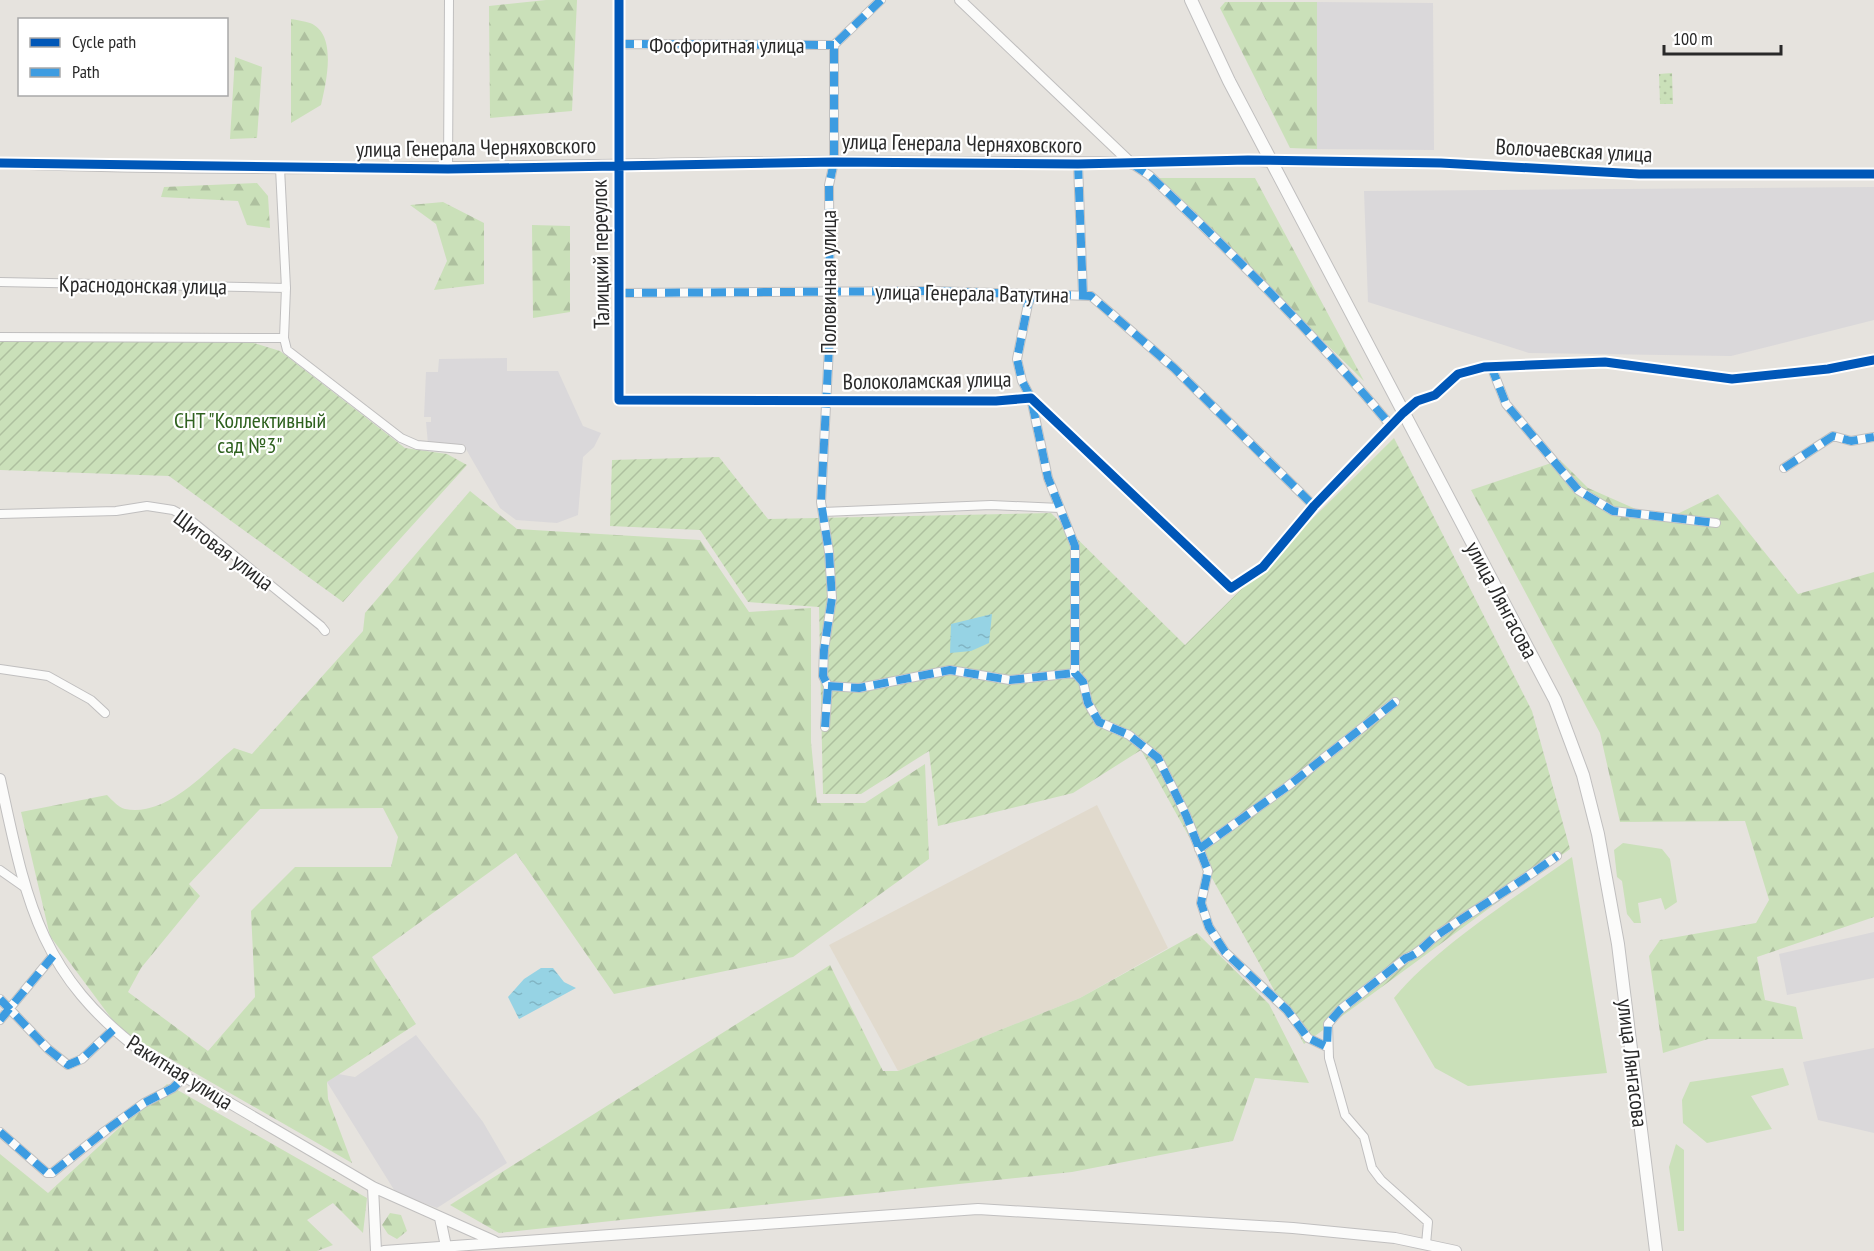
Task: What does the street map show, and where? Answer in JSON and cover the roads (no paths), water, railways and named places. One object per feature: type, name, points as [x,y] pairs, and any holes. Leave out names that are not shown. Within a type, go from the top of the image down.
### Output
[{"type":"main road","name":"улица Лянгасова","points":[[1191,0],[1229,81],[1555,700],[1583,775],[1598,834],[1617,944],[1656,1251]]},
{"type":"street","points":[[448,168],[449,0]]},
{"type":"street","name":"Талицкий переулок","points":[[619,0],[619,400]]},
{"type":"street","points":[[834,45],[881,0]]},
{"type":"street","points":[[960,0],[1132,164],[1149,175],[1241,262],[1341,364],[1391,426]]},
{"type":"street","name":"Фосфоритная улица","points":[[619,44],[834,45]]},
{"type":"street","name":"Половинная улица","points":[[825,727],[828,686],[823,676],[824,650],[832,598],[823,512],[830,328],[829,185],[834,162],[834,45]]},
{"type":"street","name":"улица Генерала Черняховского","points":[[0,163],[280,168],[448,168],[834,162],[1132,164],[1248,160],[1273,162]]},
{"type":"street","name":"Волочаевская улица","points":[[1273,162],[1441,163],[1638,174],[1874,174]]},
{"type":"street","points":[[1078,164],[1083,295]]},
{"type":"street","points":[[280,168],[286,288],[285,345],[291,354],[401,438],[417,445],[460,449]]},
{"type":"street","name":"Краснодонская улица","points":[[0,282],[286,288]]},
{"type":"street","name":"улица Генерала Ватутина","points":[[619,293],[828,291],[1091,296],[1174,368],[1314,506]]},
{"type":"street","points":[[1033,294],[1028,303],[1017,359],[1022,381],[1031,398],[1048,478],[1076,546],[1075,673],[1083,682],[1088,703],[1099,722],[1129,735],[1158,758],[1208,871],[1201,903],[1209,927],[1225,952],[1287,1010],[1308,1038],[1327,1047]]},
{"type":"street","points":[[0,337],[284,338]]},
{"type":"street","points":[[1314,506],[1403,413],[1417,401],[1435,395],[1458,374],[1491,366],[1605,362],[1732,379],[1828,369],[1874,360]]},
{"type":"street","points":[[1491,366],[1506,404],[1578,489],[1613,511],[1716,523]]},
{"type":"street","name":"Волоколамская улица","points":[[619,400],[996,401],[1031,398],[1231,588],[1263,567],[1314,506]]},
{"type":"street","points":[[1784,468],[1833,436],[1851,441],[1874,437]]},
{"type":"street","points":[[823,512],[991,505],[1060,508]]},
{"type":"street","name":"Щитовая улица","points":[[0,514],[116,511],[147,506],[173,510],[205,532],[321,626],[324,631]]},
{"type":"street","points":[[0,669],[48,676],[91,700],[105,713]]},
{"type":"street","points":[[828,686],[859,688],[950,670],[1011,680],[1075,673]]},
{"type":"street","points":[[1199,849],[1288,786],[1395,702]]},
{"type":"street","name":"Ракитная улица","points":[[0,779],[30,907],[53,956],[79,994],[113,1030],[141,1051],[184,1077],[373,1187],[497,1242]]},
{"type":"street","points":[[1426,1244],[1428,1222],[1381,1180],[1372,1168],[1364,1137],[1345,1115],[1327,1047],[1328,1024],[1340,1010],[1406,958],[1415,955],[1436,936],[1502,896],[1557,856]]},
{"type":"street","points":[[0,870],[24,887]]},
{"type":"street","points":[[0,1020],[53,956]]},
{"type":"street","points":[[0,999],[48,1049],[68,1065],[82,1059],[113,1030]]},
{"type":"street","points":[[0,1132],[47,1173],[60,1168],[105,1131],[144,1103],[173,1088],[184,1077]]},
{"type":"street","points":[[373,1187],[376,1251]]},
{"type":"street","points":[[384,1251],[446,1250],[497,1242],[978,1209],[1194,1220],[1395,1238],[1456,1251]]},
{"type":"street","points":[[440,1218],[446,1250]]},
{"type":"water","points":[[992,614],[989,643],[971,651],[950,653],[951,624]]},
{"type":"water","points":[[541,968],[553,968],[564,982],[576,988],[519,1019],[508,997],[524,979]]},
{"type":"park label","name":"СНТ \"Коллективный сад №3\"","points":[[250,432]]}]
